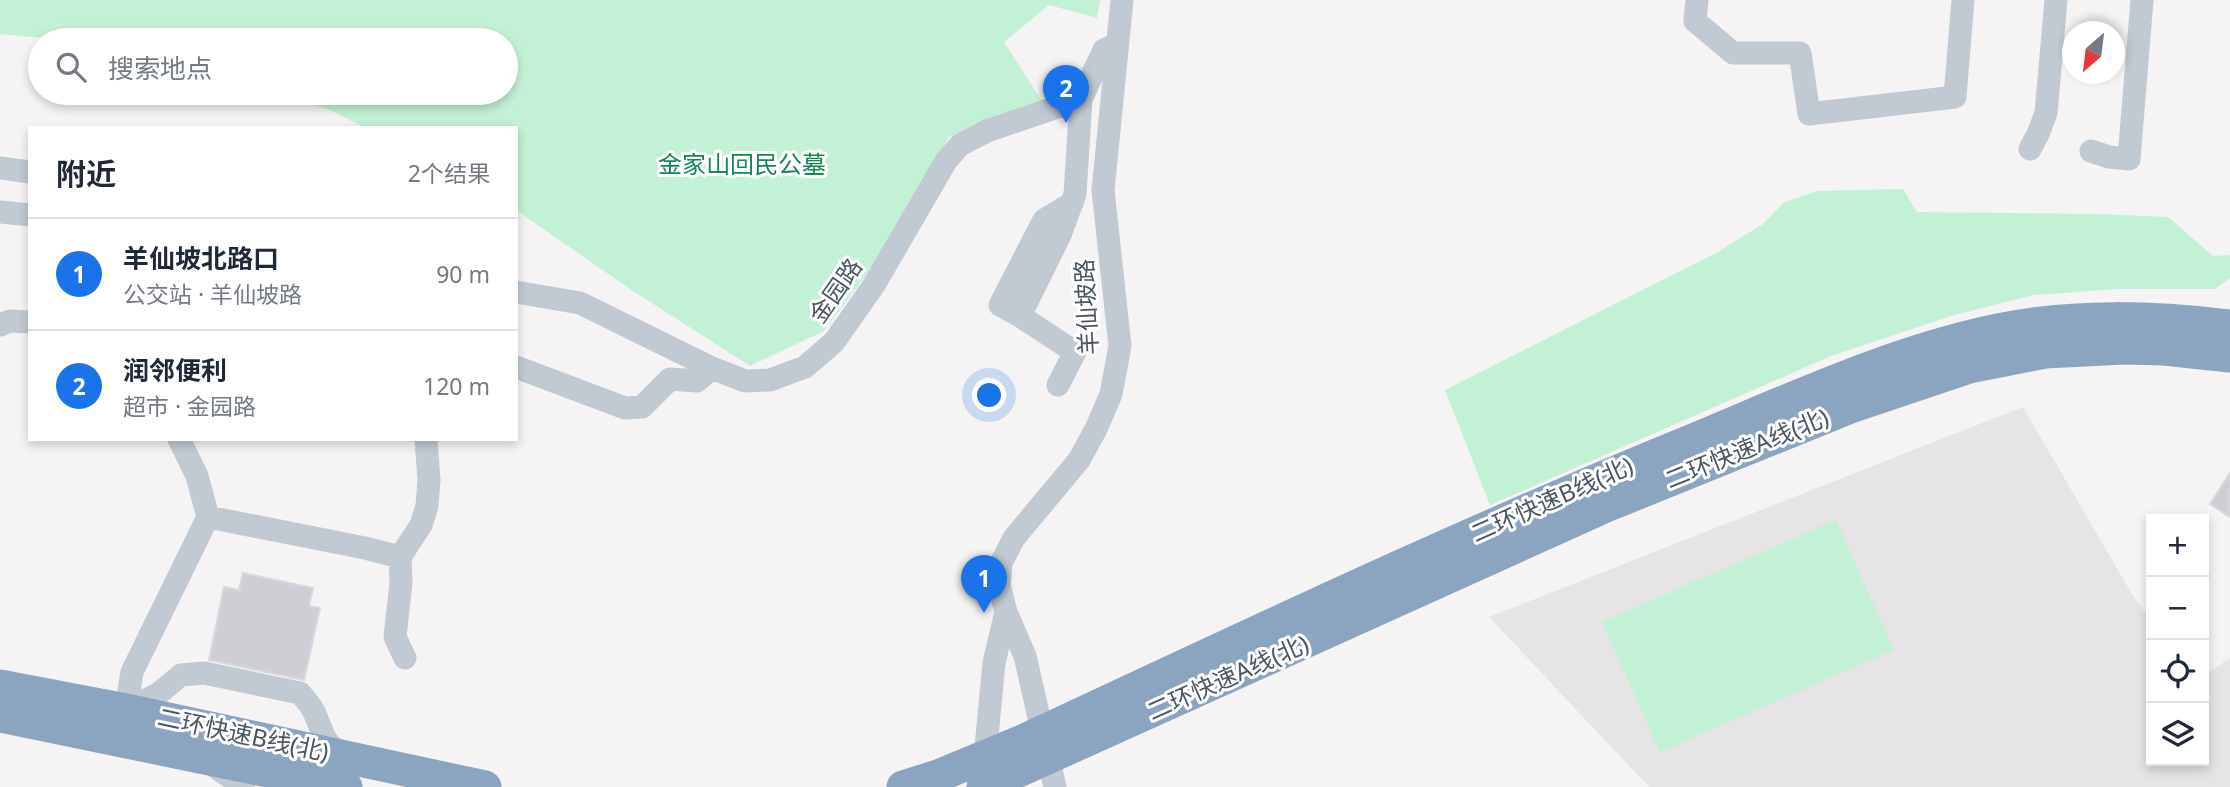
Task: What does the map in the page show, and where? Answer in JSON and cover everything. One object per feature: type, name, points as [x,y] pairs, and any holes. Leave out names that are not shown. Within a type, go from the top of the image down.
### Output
[{"type":"highway","name":"二环快速B线(北)","points":[[903,787],[938,776],[1024,740],[1594,480],[1842,379],[1961,339],[2041,323],[2124,319],[2217,339]]},
{"type":"highway","name":"二环快速A线(北)","points":[[983,787],[1606,506],[1853,406],[1969,367],[2006,358],[2217,339]]},
{"type":"highway","name":"二环快速B线(北)","points":[[0,686],[126,710],[349,773],[485,787]]},
{"type":"highway","points":[[0,716],[196,755],[349,773]]},
{"type":"street","name":"羊仙坡路","points":[[1055,787],[1025,656],[1006,612],[999,585],[1001,563],[1014,538],[1079,460],[1111,394],[1120,346],[1103,190],[1122,0]]},
{"type":"street","points":[[1697,0],[1695,21],[1733,53],[1800,53],[1809,114],[1955,97],[1963,0]]},
{"type":"street","points":[[2030,149],[2046,113],[2056,0]]},
{"type":"street","points":[[2091,151],[2109,157],[2129,159],[2142,0]]},
{"type":"street","points":[[1058,385],[1075,352],[1000,305],[1044,220],[1072,203],[1075,194],[1081,99],[1104,50],[1117,44]]},
{"type":"street","name":"金园路","points":[[518,292],[580,303],[712,368],[745,381],[770,380],[805,367],[834,342],[874,285],[946,161],[960,145],[987,131],[1081,99]]},
{"type":"street","points":[[0,168],[28,172]]},
{"type":"street","points":[[0,212],[28,215]]},
{"type":"street","points":[[0,325],[10,321],[28,322]]},
{"type":"street","points":[[518,368],[625,408],[642,407],[670,379],[697,381],[712,368]]},
{"type":"street","points":[[126,710],[132,672],[208,517],[197,476],[180,441]]},
{"type":"street","points":[[405,658],[395,637],[401,583],[400,557],[421,525],[426,506],[429,480],[426,441]]},
{"type":"street","points":[[208,517],[400,557]]},
{"type":"street","points":[[983,787],[994,663],[1006,612]]},
{"type":"street","points":[[126,710],[158,695],[181,675],[204,673],[300,693],[314,711],[320,733],[349,773]]},
{"type":"street","points":[[196,755],[244,787]]},
{"type":"shaded area","points":[[2023,407],[2146,614],[2146,766],[2209,766],[2209,673],[2230,658],[2230,787],[1649,787],[1489,617]]},
{"type":"green space","name":"金家山回民公墓","points":[[0,0],[1100,0],[1097,18],[1049,5],[1004,42],[1043,103],[949,137],[888,246],[824,331],[750,366],[633,291],[518,211],[518,126],[361,126],[315,105],[518,105],[518,28],[28,28],[28,37],[0,34]]},
{"type":"green space","points":[[1903,189],[1917,212],[2168,217],[2213,256],[2230,255],[2230,278],[2215,289],[2119,289],[2034,295],[1951,316],[1831,356],[1490,505],[1445,390],[1718,252],[1763,224],[1783,203],[1817,191]]},
{"type":"green space","points":[[1836,520],[1894,650],[1660,752],[1602,622]]},
{"type":"building","points":[[2230,473],[2230,517],[2210,504]]},
{"type":"building","points":[[243,573],[313,588],[309,606],[320,608],[304,680],[209,660],[224,587],[239,590]]},
{"type":"place","name":"润邻便利","points":[[1066,123]]},
{"type":"place","name":"羊仙坡北路口","points":[[984,613]]}]
